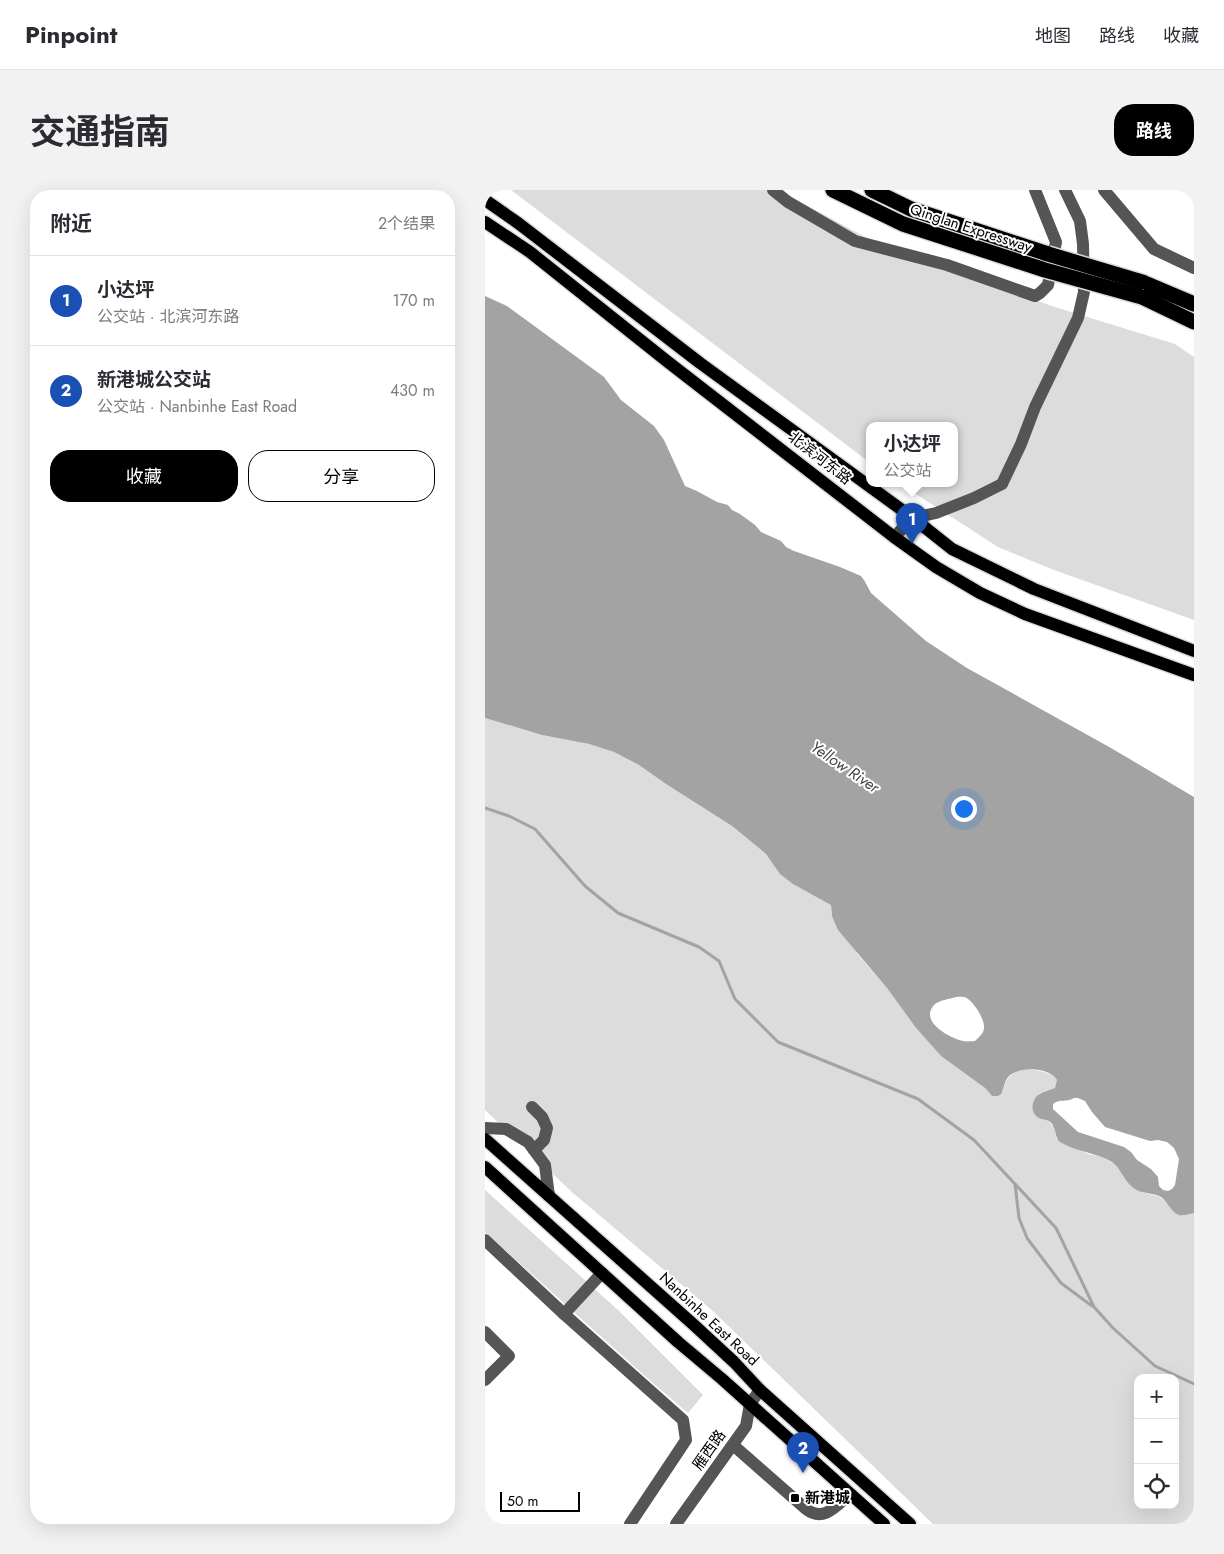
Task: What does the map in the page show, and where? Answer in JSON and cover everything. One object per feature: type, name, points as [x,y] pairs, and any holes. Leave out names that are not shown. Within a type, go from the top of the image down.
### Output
[{"type":"highway","name":"Qinglan Expressway","points":[[833,190],[903,224],[1045,270],[1142,290]]},
{"type":"highway","name":"Qinglan Expressway","points":[[872,190],[911,209],[1047,254],[1142,290]]},
{"type":"highway","points":[[1142,290],[1194,304]]},
{"type":"highway","points":[[1142,290],[1194,322]]},
{"type":"main road","name":"北滨河东路","points":[[485,200],[518,223],[700,363],[866,484]]},
{"type":"main road","name":"北滨河东路","points":[[485,222],[530,252],[668,362],[894,537],[958,580],[1003,604],[1048,623],[1194,675]]},
{"type":"main road","name":"北滨河东路","points":[[870,487],[953,550],[1034,589],[1194,651]]},
{"type":"main road","name":"Nanbinhe East Road","points":[[485,1139],[694,1325],[734,1362],[760,1390],[910,1524]]},
{"type":"main road","points":[[485,1166],[678,1342],[884,1524]]},
{"type":"street","points":[[773,190],[789,202],[855,241],[947,265],[1035,296],[1048,285],[1056,242],[1035,190]]},
{"type":"street","points":[[894,537],[913,518],[936,513],[974,498],[1002,484],[1021,444],[1035,407],[1078,318],[1084,292],[1083,244],[1080,221],[1065,190]]},
{"type":"street","points":[[1103,190],[1154,249],[1194,268]]},
{"type":"street","points":[[532,1108],[542,1117],[547,1128],[544,1140],[534,1150]]},
{"type":"street","points":[[485,1128],[506,1130],[528,1142],[545,1165],[549,1196]]},
{"type":"street","points":[[485,1240],[564,1314],[683,1420],[686,1440],[630,1524]]},
{"type":"street","points":[[564,1314],[602,1273]]},
{"type":"street","points":[[485,1332],[509,1356],[485,1380]]},
{"type":"street","name":"雁西路","points":[[676,1524],[746,1426],[750,1404],[760,1390]]},
{"type":"street","points":[[733,1445],[806,1509],[815,1514],[826,1514],[851,1494]]},
{"type":"shaded area","points":[[511,190],[779,190],[889,250],[1055,307],[1175,344],[1194,357],[1194,620],[1054,570],[998,547],[905,487],[958,487],[958,422],[866,422],[866,460]]},
{"type":"shaded area","points":[[485,718],[542,735],[589,744],[614,752],[639,765],[732,826],[771,860],[831,905],[832,916],[859,956],[887,988],[916,1028],[941,1056],[985,1088],[992,1096],[1003,1091],[1008,1078],[1018,1071],[1037,1070],[1053,1076],[1057,1080],[1055,1088],[1038,1094],[1046,1117],[1055,1128],[1056,1138],[1088,1154],[1103,1157],[1114,1164],[1141,1192],[1158,1196],[1186,1215],[1194,1213],[1194,1524],[933,1524],[714,1312],[573,1193],[485,1110]]},
{"type":"shaded area","points":[[485,1190],[618,1310],[703,1395],[688,1413],[485,1232]]},
{"type":"water","name":"Yellow River","points":[[485,296],[507,306],[604,377],[621,400],[654,426],[664,440],[685,486],[717,502],[728,505],[732,510],[755,525],[761,532],[781,541],[786,547],[861,576],[871,593],[926,641],[967,668],[1111,748],[1194,797],[1194,1213],[1179,1215],[1159,1196],[1134,1189],[1112,1162],[1059,1141],[1054,1126],[1048,1120],[1040,1119],[1036,1116],[1033,1110],[1034,1100],[1038,1095],[1055,1088],[1057,1080],[1048,1072],[1027,1069],[1014,1073],[1006,1080],[1001,1094],[992,1096],[985,1088],[941,1056],[916,1028],[887,988],[838,930],[832,916],[831,905],[793,884],[780,874],[766,854],[732,826],[639,765],[614,752],[589,744],[542,735],[485,718]],"holes":[[[956,997],[968,999],[979,1012],[984,1030],[975,1041],[964,1041],[944,1033],[933,1023],[930,1017],[930,1011],[936,1003]],[[1074,1098],[1085,1101],[1105,1127],[1150,1141],[1167,1142],[1174,1148],[1179,1159],[1175,1185],[1172,1189],[1168,1191],[1163,1190],[1159,1186],[1158,1177],[1151,1169],[1137,1160],[1124,1147],[1078,1132],[1053,1109],[1053,1104],[1056,1102]]]},
{"type":"waterway","points":[[485,808],[509,816],[535,829],[585,886],[618,913],[699,947],[719,961],[735,999],[778,1042],[918,1099],[974,1140],[1056,1228],[1094,1307],[1113,1328],[1155,1366],[1194,1384]]},
{"type":"waterway","points":[[1015,1184],[1019,1218],[1027,1238],[1061,1283],[1092,1306]]},
{"type":"place","name":"小达坪","points":[[912,544]]},
{"type":"place","name":"新港城公交站","points":[[803,1473]]},
{"type":"place","name":"新港城","points":[[795,1498]]}]
